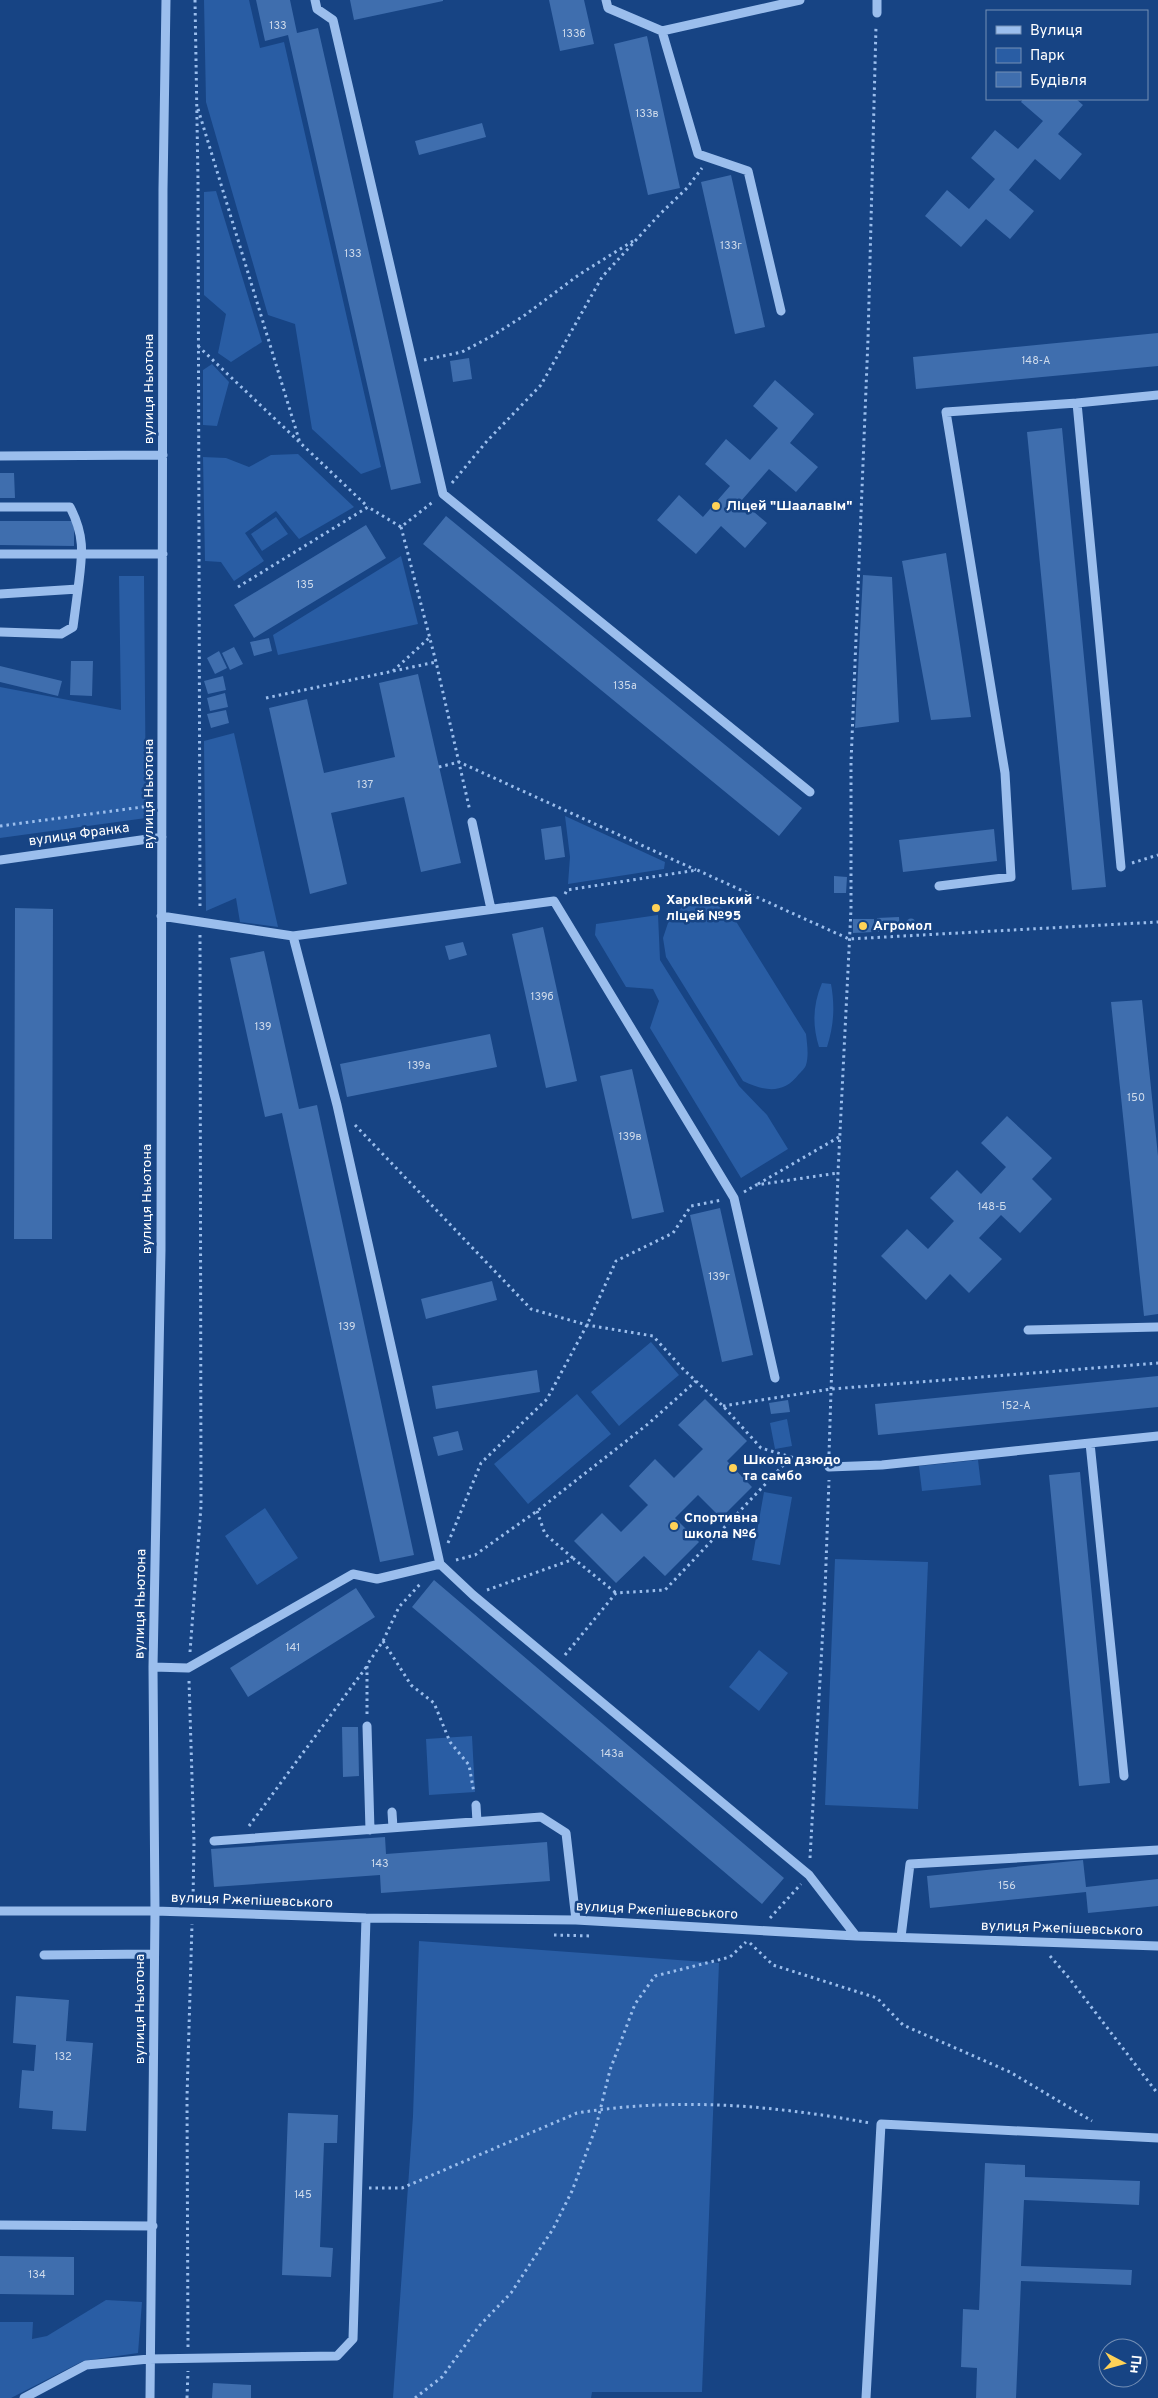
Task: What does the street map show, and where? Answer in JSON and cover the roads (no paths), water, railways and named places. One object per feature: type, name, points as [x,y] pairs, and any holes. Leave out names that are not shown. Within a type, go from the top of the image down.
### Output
[{"type":"street","name":"вулиця Ньютона","points":[[150,2398],[155,1911],[153,1667],[161,1250],[160,916],[163,804],[166,0]]},
{"type":"street","points":[[325,0],[316,5],[333,20],[443,494],[810,792]]},
{"type":"street","points":[[606,0],[608,8],[662,31],[800,0]]},
{"type":"street","points":[[877,13],[878,0]]},
{"type":"street","points":[[662,31],[698,154],[748,171],[781,311]]},
{"type":"street","points":[[939,886],[1011,877],[1005,773],[946,412],[1158,395]]},
{"type":"street","points":[[1077,403],[1122,867]]},
{"type":"street","points":[[0,456],[163,455]]},
{"type":"street","points":[[0,507],[70,507],[80,527],[82,554],[73,627],[61,634],[0,632]]},
{"type":"street","points":[[0,554],[163,554]]},
{"type":"street","points":[[0,594],[78,589]]},
{"type":"street","points":[[472,822],[491,909]]},
{"type":"street","name":"вулиця Франка","points":[[0,860],[162,837]]},
{"type":"street","points":[[160,916],[293,936],[554,901],[734,1198],[775,1378]]},
{"type":"street","points":[[293,936],[337,1106],[440,1564],[473,1595],[809,1875],[856,1936]]},
{"type":"street","points":[[1028,1330],[1158,1327]]},
{"type":"street","points":[[829,1467],[882,1465],[1158,1436]]},
{"type":"street","points":[[1090,1443],[1124,1776]]},
{"type":"street","points":[[153,1667],[188,1668],[353,1574],[376,1579],[440,1564]]},
{"type":"street","points":[[367,1726],[370,1830]]},
{"type":"street","points":[[476,1805],[478,1822]]},
{"type":"street","points":[[392,1812],[393,1828]]},
{"type":"street","points":[[214,1841],[542,1817],[566,1833],[576,1920]]},
{"type":"street","points":[[901,1937],[910,1864],[1158,1850]]},
{"type":"street","name":"вулиця Ржепішевського","points":[[0,1911],[155,1911],[366,1918],[576,1920],[856,1936],[1158,1946]]},
{"type":"street","points":[[24,2398],[86,2365],[149,2359],[337,2356],[353,2339],[366,1918]]},
{"type":"street","points":[[44,1955],[154,1954]]},
{"type":"street","points":[[866,2398],[880,2124],[1158,2138]]},
{"type":"street","points":[[0,2225],[153,2226]]},
{"type":"place","name":"Ліцей \"Шаалавім\"","points":[[716,506]]},
{"type":"place","name":"Харківський ліцей №95","points":[[656,908]]},
{"type":"place","name":"Агромол","points":[[863,926]]},
{"type":"place","name":"Школа дзюдо та самбо","points":[[733,1468]]},
{"type":"place","name":"Спортивна школа №6","points":[[674,1526]]}]
